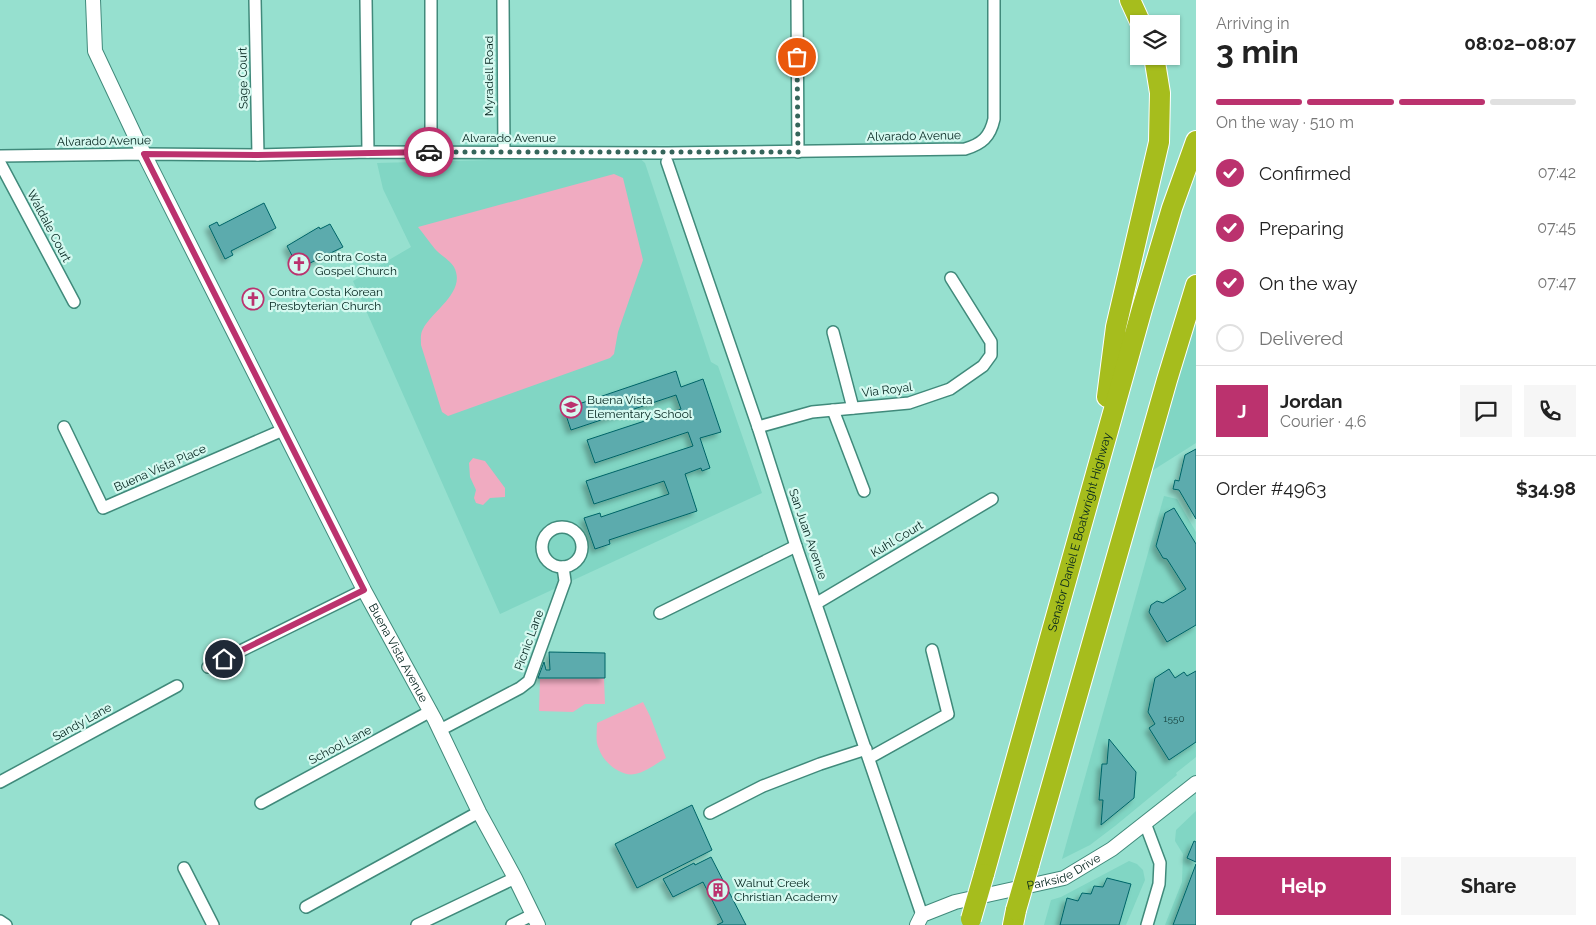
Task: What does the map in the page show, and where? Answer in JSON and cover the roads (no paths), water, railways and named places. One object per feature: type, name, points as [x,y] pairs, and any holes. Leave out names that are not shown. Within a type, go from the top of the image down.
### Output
[{"type":"highway","points":[[1130,0],[1137,15]]},
{"type":"highway","points":[[1096,478],[1116,327],[1159,142],[1160,93],[1155,65]]},
{"type":"highway","name":"Senator Daniel E Boatwright Highway","points":[[970,922],[1157,258],[1196,140]]},
{"type":"highway","points":[[1015,918],[1174,356],[1196,285]]},
{"type":"highway","points":[[1174,356],[1196,312]]},
{"type":"street","name":"Buena Vista Avenue","points":[[93,0],[94,51],[364,590],[440,730],[479,812],[515,878],[535,920]]},
{"type":"street","name":"Sage Court","points":[[255,0],[258,155]]},
{"type":"street","points":[[366,0],[368,152]]},
{"type":"street","points":[[431,0],[431,152]]},
{"type":"street","name":"Myradell Road","points":[[503,0],[504,152]]},
{"type":"street","points":[[797,0],[798,152]]},
{"type":"street","name":"Alvarado Avenue","points":[[0,156],[258,155],[368,152],[798,152],[965,149],[979,145],[986,139],[994,119],[994,0]]},
{"type":"street","name":"San Juan Avenue","points":[[667,162],[868,754],[920,920]]},
{"type":"street","name":"Waldale Court","points":[[0,163],[74,302]]},
{"type":"street","name":"Via Royal","points":[[758,427],[812,412],[909,403],[950,389],[983,366],[992,355],[991,342],[951,278]]},
{"type":"street","points":[[833,332],[853,408]]},
{"type":"street","points":[[834,410],[864,491]]},
{"type":"street","name":"Buena Vista Place","points":[[64,427],[103,508],[283,430]]},
{"type":"street","name":"Kuhl Court","points":[[817,603],[992,499]]},
{"type":"street","points":[[660,613],[796,546]]},
{"type":"street","name":"Picnic Lane","points":[[440,730],[520,688],[529,681],[565,581],[563,567]]},
{"type":"street","points":[[208,667],[364,590]]},
{"type":"street","points":[[710,813],[763,786],[820,764],[868,754],[948,714],[932,650]]},
{"type":"street","name":"Sandy Lane","points":[[0,782],[177,686]]},
{"type":"street","name":"School Lane","points":[[262,803],[430,712]]},
{"type":"street","name":"Parkside Drive","points":[[920,920],[955,902],[1064,878],[1112,848],[1196,783]]},
{"type":"street","points":[[306,907],[479,812]]},
{"type":"street","points":[[1145,823],[1160,863],[1159,884],[1148,925]]},
{"type":"street","points":[[184,868],[213,925]]},
{"type":"street","points":[[417,925],[515,878]]},
{"type":"street","points":[[512,925],[535,920]]},
{"type":"street","points":[[0,921],[6,925]]},
{"type":"place","name":"Contra Costa Gospel Church","points":[[299,264]]},
{"type":"place","name":"Contra Costa Korean Presbyterian Church","points":[[253,299]]},
{"type":"place","name":"Buena Vista Elementary School","points":[[571,407]]},
{"type":"place","name":"Walnut Creek Christian Academy","points":[[718,890]]}]
